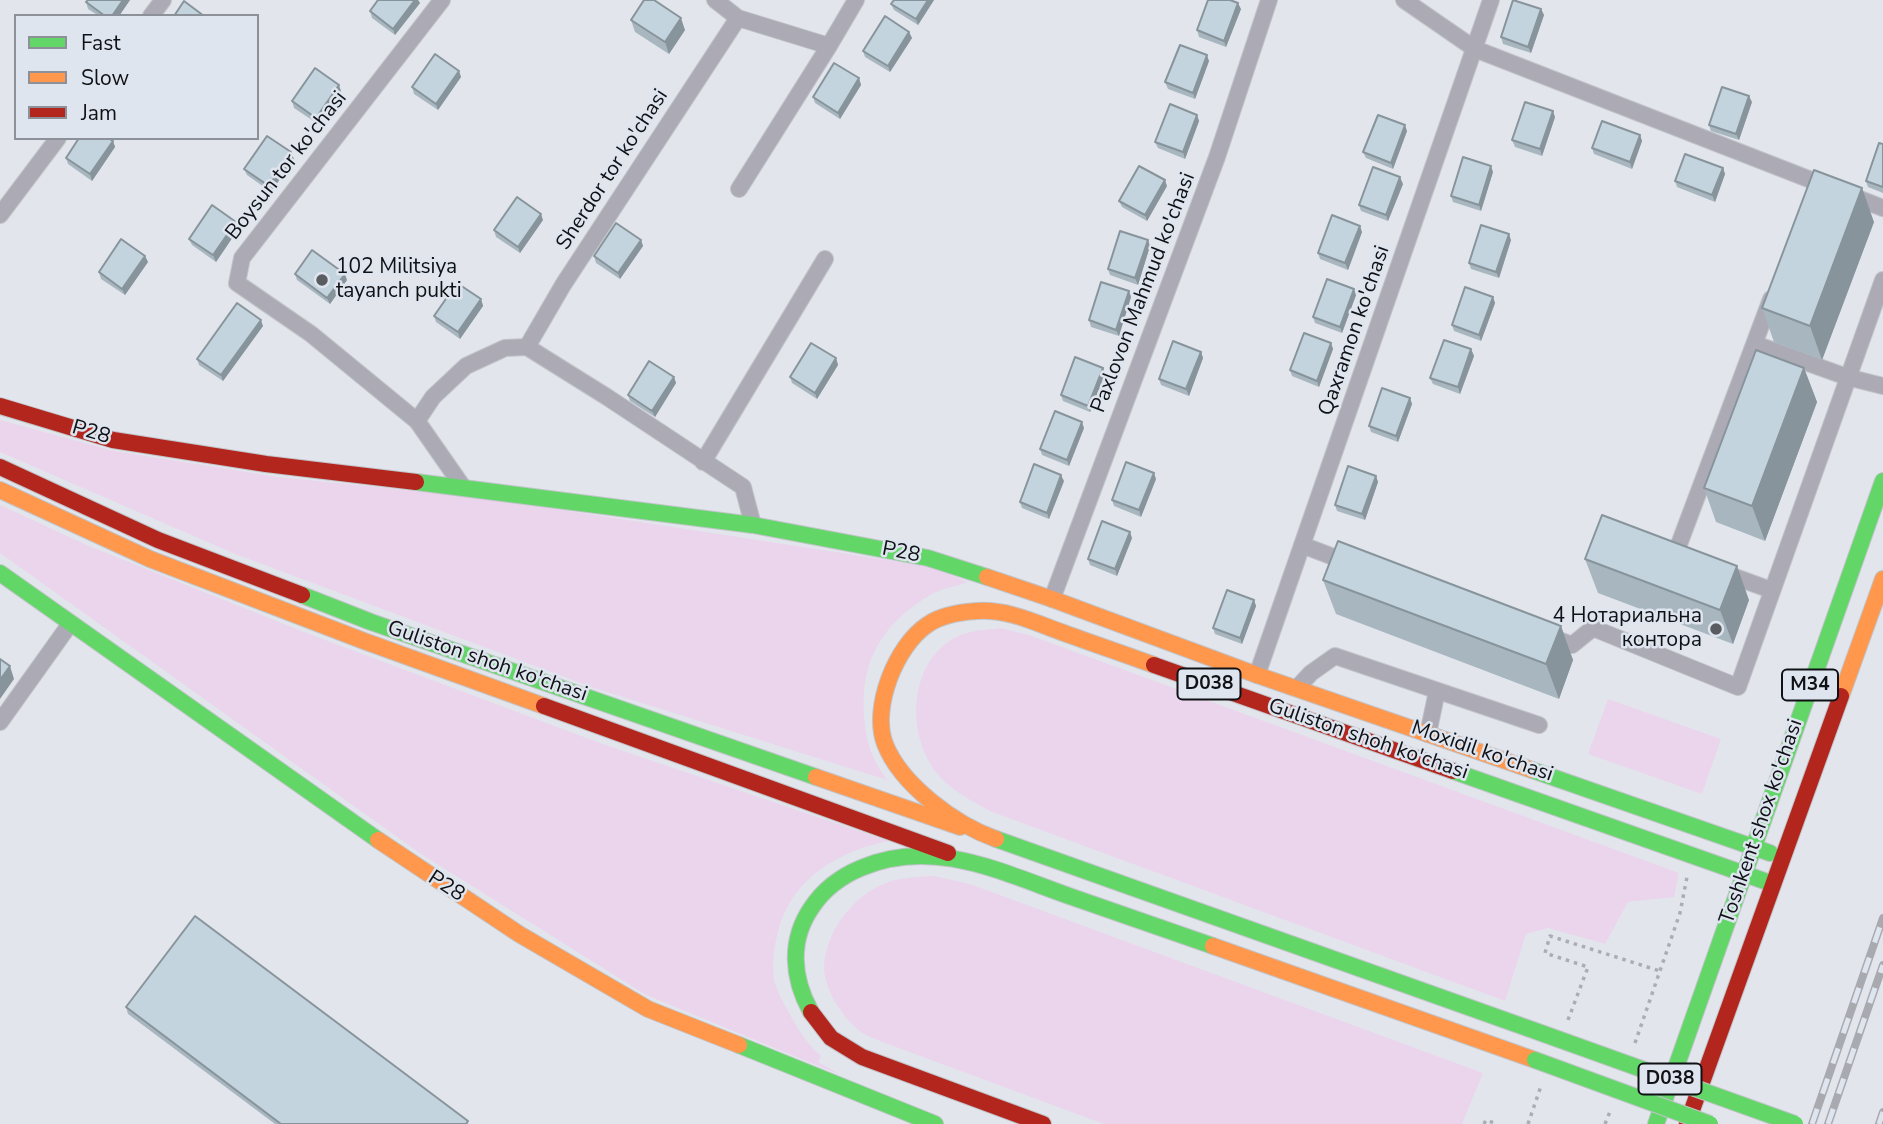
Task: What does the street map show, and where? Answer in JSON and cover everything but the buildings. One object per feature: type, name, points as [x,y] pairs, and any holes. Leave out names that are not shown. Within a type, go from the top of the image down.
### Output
[{"type":"main road","name":"Р28","points":[[0,406],[113,440],[265,464],[618,506],[753,525],[928,558],[1052,599]]},
{"type":"main road","name":"Guliston shoh ko'chasi","points":[[0,467],[158,540],[371,622],[983,835],[1795,1124]]},
{"type":"main road","name":"Toshkent shox ko'chasi","points":[[1656,1124],[1883,481]]},
{"type":"main road","name":"Guliston shoh ko'chasi","points":[[0,490],[150,559],[351,636],[973,862],[1710,1124]]},
{"type":"main road","name":"Р28","points":[[0,573],[421,871],[519,933],[648,1009],[935,1124]]},
{"type":"main road","name":"Toshkent shox ko'chasi","points":[[1687,1124],[1883,579]]},
{"type":"main road","name":"Moxidil ko'chasi","points":[[1052,599],[1257,675],[1782,857]]},
{"type":"main road","name":"Guliston shoh ko'chasi","points":[[983,835],[939,809],[905,778],[884,743],[882,701],[896,660],[917,630],[948,614],[973,610],[1002,611],[1033,621],[1773,884]]},
{"type":"main road","name":"Guliston shoh ko'chasi","points":[[973,862],[934,856],[898,856],[860,867],[830,884],[814,902],[799,929],[793,953],[796,983],[811,1015],[830,1037],[857,1056],[1042,1124]]},
{"type":"street","name":"Boysun tor ko'chasi","points":[[417,421],[311,334],[237,283],[242,258],[443,0]]},
{"type":"street","points":[[715,0],[738,18],[830,46]]},
{"type":"street","points":[[739,189],[830,46],[856,0]]},
{"type":"street","name":"Paxlovon Mahmud ko'chasi","points":[[1052,599],[1217,157],[1269,0]]},
{"type":"street","points":[[1404,0],[1475,49],[1812,188],[1883,208]]},
{"type":"street","name":"Qaxramon ko'chasi","points":[[1257,675],[1491,0]]},
{"type":"street","name":"Sherdor tor ko'chasi","points":[[527,348],[563,285],[738,18]]},
{"type":"street","points":[[0,215],[56,140]]},
{"type":"street","points":[[703,461],[825,259]]},
{"type":"street","points":[[1533,631],[1572,645],[1593,628],[1738,687],[1883,280]]},
{"type":"street","points":[[1675,555],[1778,282]]},
{"type":"street","points":[[1755,344],[1847,377],[1883,386]]},
{"type":"street","points":[[463,487],[417,421],[433,397],[466,366],[505,348],[527,348],[743,487],[753,525]]},
{"type":"street","points":[[1302,545],[1366,569]]},
{"type":"street","points":[[1711,568],[1771,590]]},
{"type":"street","points":[[0,722],[71,624]]},
{"type":"street","points":[[1297,688],[1311,673],[1335,656],[1539,725]]},
{"type":"street","points":[[1428,734],[1437,691]]},
{"type":"path","points":[[1633,1048],[1681,914],[1688,869]]},
{"type":"path","points":[[1567,1022],[1588,967],[1545,953],[1550,936],[1661,972]]},
{"type":"path","points":[[1528,1124],[1542,1083]]},
{"type":"path","points":[[1605,1124],[1615,1099]]},
{"type":"path","points":[[1485,1124],[1486,1120],[1495,1123]]},
{"type":"shaded area","points":[[0,420],[114,451],[278,477],[484,498],[927,566],[968,582],[936,592],[901,616],[889,629],[871,659],[864,694],[865,724],[871,751],[887,780],[594,688],[235,554],[0,452]]},
{"type":"shaded area","points":[[0,505],[89,546],[304,632],[600,743],[888,841],[833,861],[804,884],[783,916],[776,942],[774,976],[781,998],[803,1036],[821,1056],[818,1062],[843,1076],[646,995],[421,854],[0,553]]},
{"type":"shaded area","points":[[1000,628],[1029,635],[1679,873],[1674,897],[1628,902],[1605,944],[1548,928],[1526,934],[1505,1001],[992,812],[954,790],[930,763],[921,743],[917,700],[921,679],[930,660],[944,645],[963,634]]},
{"type":"shaded area","points":[[1608,699],[1721,739],[1702,794],[1588,754]]},
{"type":"shaded area","points":[[934,876],[970,884],[1483,1073],[1462,1124],[1104,1124],[870,1037],[850,1022],[830,992],[824,966],[830,941],[850,908],[870,891],[894,880]]},
{"type":"railway","points":[[1812,1124],[1883,918]]},
{"type":"railway","points":[[1828,1124],[1883,965]]},
{"type":"railway","points":[[1879,1124],[1883,1112]]},
{"type":"traffic: fast","points":[[1656,1124],[1883,481]]},
{"type":"traffic: fast","points":[[416,482],[753,525],[928,558],[987,577]]},
{"type":"traffic: fast","points":[[0,573],[378,840]]},
{"type":"traffic: fast","points":[[302,595],[371,622],[816,777]]},
{"type":"traffic: fast","points":[[1532,770],[1770,853]]},
{"type":"traffic: fast","points":[[1453,771],[1773,884]]},
{"type":"traffic: fast","points":[[996,839],[1544,1034]]},
{"type":"traffic: fast","points":[[811,1012],[800,986],[796,959],[799,933],[805,920],[822,894],[840,879],[888,859],[942,857],[968,862],[1213,946]]},
{"type":"traffic: fast","points":[[1544,1034],[1795,1124]]},
{"type":"traffic: fast","points":[[739,1045],[935,1124]]},
{"type":"traffic: fast","points":[[1535,1060],[1710,1124]]},
{"type":"traffic: slow","points":[[0,490],[150,559],[544,706]]},
{"type":"traffic: slow","points":[[987,577],[1257,675],[1532,770]]},
{"type":"traffic: slow","points":[[1841,696],[1883,579]]},
{"type":"traffic: slow","points":[[996,839],[964,824],[931,802],[903,774],[885,744],[881,713],[884,696],[896,662],[905,647],[927,625],[938,619],[964,612],[988,611],[1011,614],[1154,665]]},
{"type":"traffic: slow","points":[[816,777],[960,827]]},
{"type":"traffic: slow","points":[[378,840],[519,934],[648,1009],[739,1045]]},
{"type":"traffic: slow","points":[[1213,946],[1535,1060]]},
{"type":"traffic: jam","points":[[0,406],[113,440],[266,464],[416,482]]},
{"type":"traffic: jam","points":[[0,467],[158,540],[302,595]]},
{"type":"traffic: jam","points":[[1154,665],[1453,771]]},
{"type":"traffic: jam","points":[[1687,1124],[1841,696]]},
{"type":"traffic: jam","points":[[544,706],[948,853]]},
{"type":"traffic: jam","points":[[811,1012],[831,1038],[862,1057],[1043,1124]]},
{"type":"place","name":"102 Militsiya tayanch pukti","points":[[322,280]]},
{"type":"place","name":"4 Нотариальна контора","points":[[1716,629]]}]
